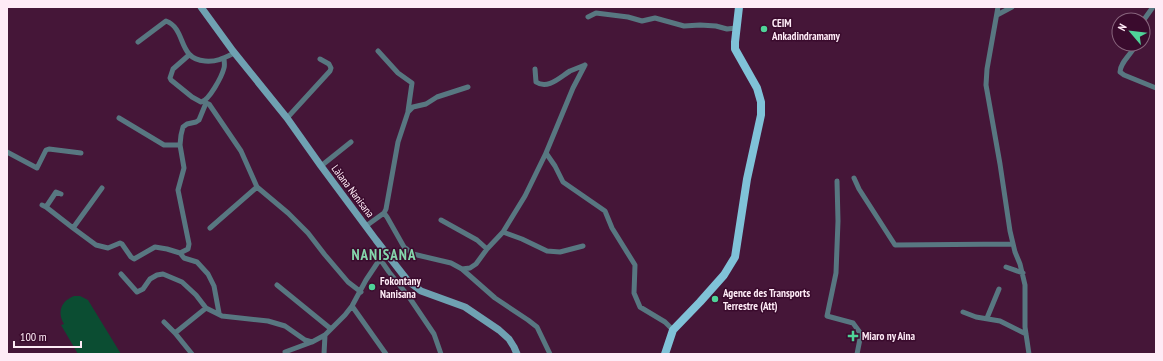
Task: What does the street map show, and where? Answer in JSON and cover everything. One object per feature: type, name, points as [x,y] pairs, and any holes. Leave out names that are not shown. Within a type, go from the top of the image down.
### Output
[{"type":"main road","points":[[665,354],[673,330],[724,275],[735,257],[761,102],[757,88],[735,49],[739,7]]},
{"type":"street","name":"Làlana Nanisana","points":[[201,7],[234,52],[287,118],[321,166],[408,281],[421,291],[465,307],[498,330],[514,347],[517,354]]},
{"type":"street","points":[[998,7],[987,68],[986,84],[1013,244],[1023,273],[1025,285],[1026,334],[1029,354]]},
{"type":"street","points":[[997,15],[1012,7]]},
{"type":"street","points":[[588,17],[596,13],[628,17],[642,21],[655,18],[684,26],[700,25],[716,26],[727,29],[736,28]]},
{"type":"street","points":[[138,42],[162,23],[167,21],[180,34],[189,55],[196,60],[218,61],[234,52]]},
{"type":"street","points":[[366,226],[384,213],[388,202],[398,142],[408,112],[412,82],[395,70],[378,51]]},
{"type":"street","points":[[1132,52],[1120,68],[1120,72],[1156,88]]},
{"type":"street","points":[[189,55],[173,69],[170,78],[192,97],[201,102],[207,99],[222,74],[224,58]]},
{"type":"street","points":[[287,118],[330,71],[331,68],[329,64],[320,59]]},
{"type":"street","points":[[462,269],[470,268],[476,264],[487,249],[503,232],[525,196],[546,153],[573,88],[585,65],[548,84],[540,85],[536,82],[535,69]]},
{"type":"street","points":[[408,112],[413,107],[426,104],[437,97],[468,87]]},
{"type":"street","points":[[180,253],[188,249],[189,244],[178,190],[184,168],[180,145],[181,135],[183,127],[187,124],[198,121],[206,103],[241,151],[257,187],[288,213],[308,233],[348,282],[361,292]]},
{"type":"street","points":[[119,118],[164,145],[180,145]]},
{"type":"street","points":[[321,166],[351,142]]},
{"type":"street","points":[[7,152],[37,168],[46,150],[49,149],[81,153]]},
{"type":"street","points":[[546,153],[563,182],[598,204],[605,211],[612,228],[635,265],[634,293],[640,308],[665,322],[673,330]]},
{"type":"street","points":[[854,178],[895,245],[1013,244]]},
{"type":"street","points":[[837,181],[838,221],[836,273],[827,316],[852,323],[861,334],[857,354]]},
{"type":"street","points":[[210,228],[257,187]]},
{"type":"street","points":[[73,228],[102,188]]},
{"type":"street","points":[[61,194],[56,192],[44,206],[96,245],[108,248],[120,243],[134,259],[151,248],[155,247],[167,249],[180,253],[184,258],[198,262],[208,274],[214,286],[219,313]]},
{"type":"street","points":[[384,213],[404,247],[413,254],[451,263],[462,269],[495,298],[537,327],[550,354]]},
{"type":"street","points":[[441,220],[476,240],[487,249]]},
{"type":"street","points":[[503,232],[547,251],[560,252],[583,246]]},
{"type":"street","points":[[285,352],[312,342],[325,335],[345,315],[361,292],[366,280],[380,259],[384,250]]},
{"type":"street","points":[[380,259],[409,297],[434,334],[441,354]]},
{"type":"street","points":[[1006,267],[1023,273]]},
{"type":"street","points":[[121,274],[137,292],[143,289],[150,280],[157,275],[162,274],[176,279],[189,288],[206,308],[219,313],[222,316],[268,321],[285,326],[305,340],[312,342]]},
{"type":"street","points":[[277,286],[331,329]]},
{"type":"street","points":[[987,318],[999,289]]},
{"type":"street","points":[[352,306],[386,354]]},
{"type":"street","points":[[175,332],[206,308]]},
{"type":"street","points":[[964,312],[976,317],[1000,321],[1026,334]]},
{"type":"street","points":[[164,322],[175,332],[192,354]]},
{"type":"street","points":[[324,354],[325,335]]},
{"type":"green space","points":[[74,296],[80,296],[88,300],[121,354],[78,354],[61,325],[64,324],[61,315],[63,304]]},
{"type":"place","name":"CEIM Ankadindramamy","points":[[764,29]]},
{"type":"place","name":"Fokontany Nanisana","points":[[372,287]]},
{"type":"place","name":"Agence des Transports Terrestre (Att)","points":[[715,299]]},
{"type":"place","name":"Miaro ny Aina","points":[[853,336]]},
{"type":"district","name":"NANISANA","points":[[384,254]]}]
